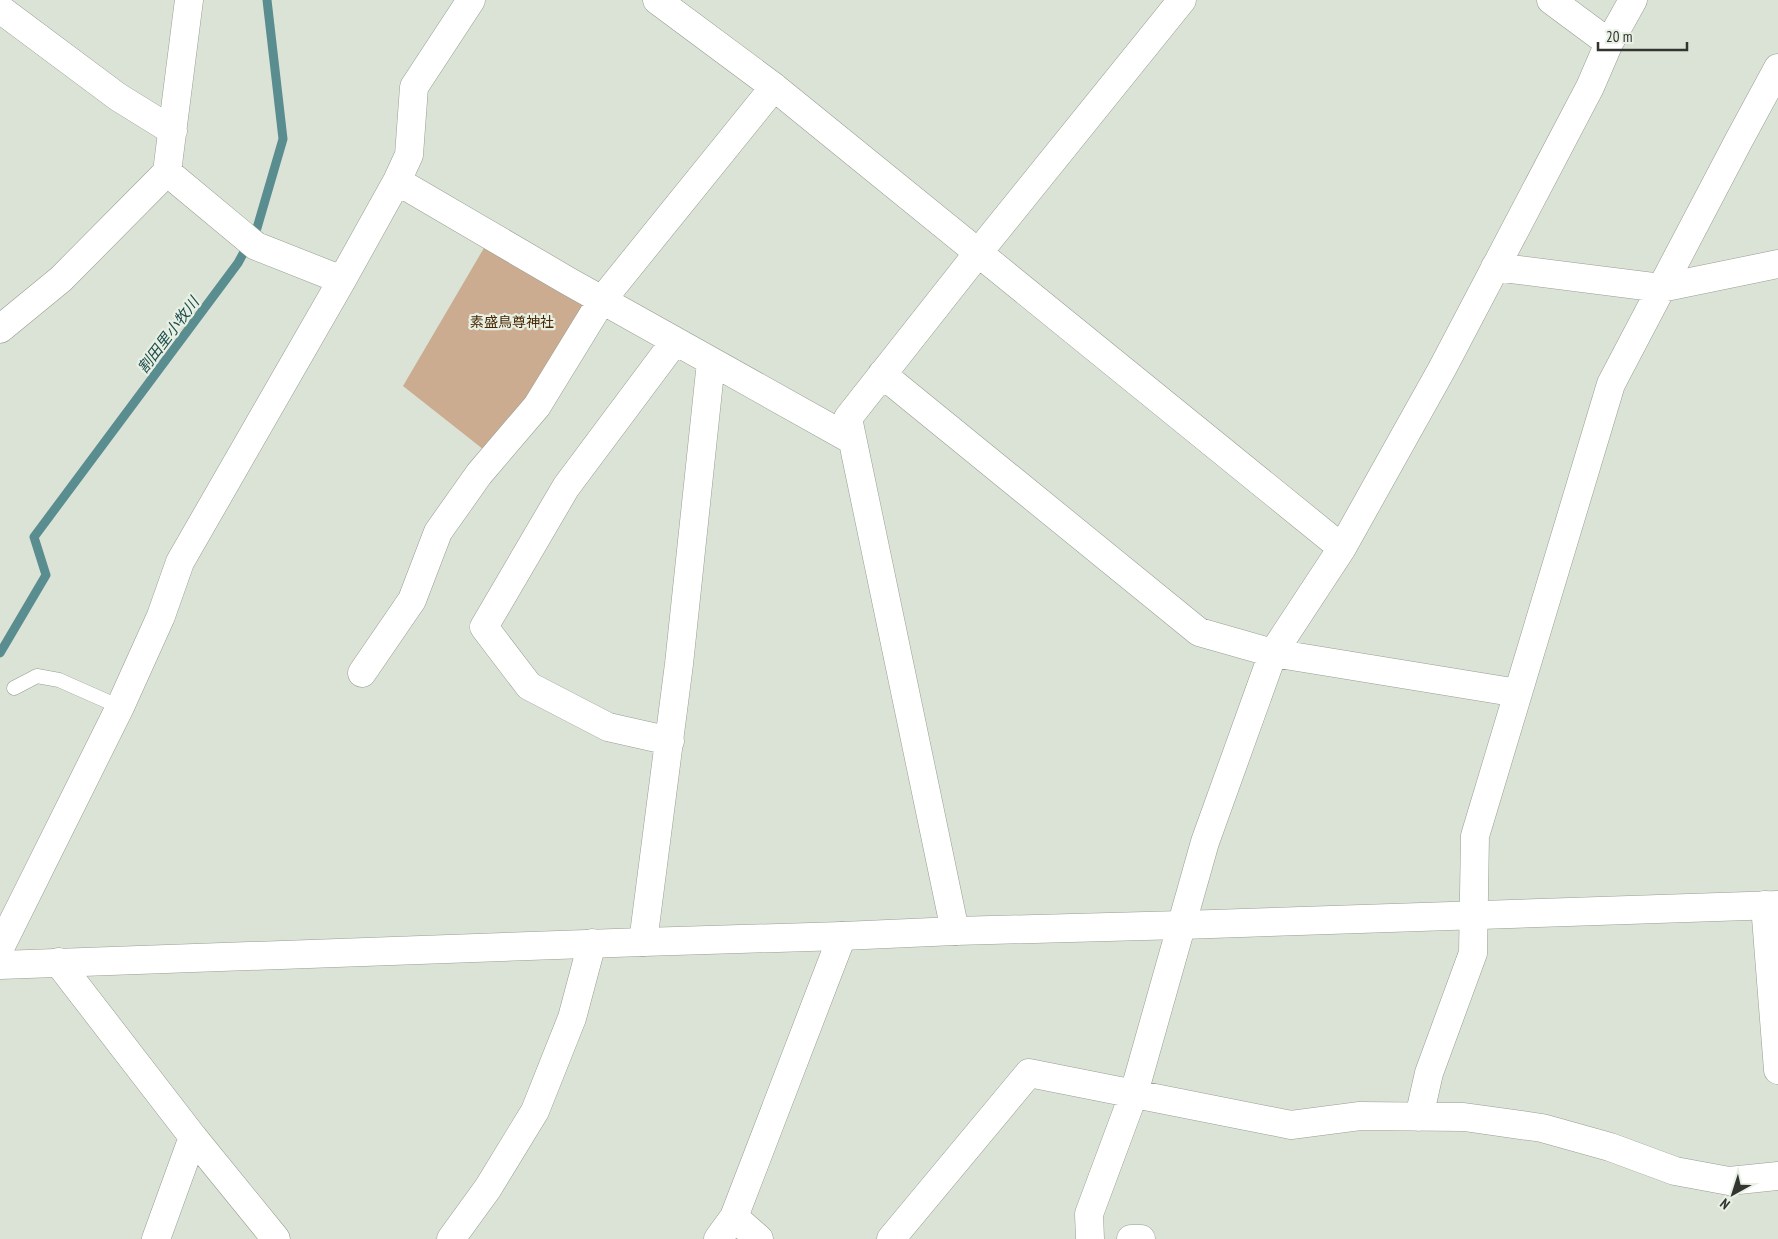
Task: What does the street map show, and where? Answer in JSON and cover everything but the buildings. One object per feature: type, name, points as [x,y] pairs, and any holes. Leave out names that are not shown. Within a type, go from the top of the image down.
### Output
[{"type":"street","points":[[0,329],[61,279],[167,172],[189,0]]},
{"type":"street","points":[[0,948],[120,707],[161,616],[180,562],[397,181],[409,156],[414,87],[471,0]]},
{"type":"street","points":[[657,0],[774,87],[1342,548]]},
{"type":"street","points":[[955,930],[848,418],[1182,0]]},
{"type":"street","points":[[1551,0],[1609,44]]},
{"type":"street","points":[[1090,1239],[1089,1214],[1134,1093],[1205,842],[1273,653],[1342,548],[1442,369],[1590,87],[1609,44],[1633,0]]},
{"type":"street","points":[[0,9],[118,97],[173,131]]},
{"type":"street","points":[[1419,1117],[1429,1073],[1473,953],[1475,836],[1611,384],[1660,288],[1778,68]]},
{"type":"street","points":[[362,673],[412,600],[438,532],[479,474],[537,406],[602,300],[774,87]]},
{"type":"street","points":[[167,172],[250,242],[342,280]]},
{"type":"street","points":[[397,181],[602,300],[852,440]]},
{"type":"street","points":[[1495,267],[1660,288],[1778,264]]},
{"type":"street","points":[[670,740],[608,727],[529,686],[484,627],[566,488],[675,341]]},
{"type":"street","points":[[643,942],[670,740],[712,362]]},
{"type":"street","points":[[882,374],[1200,632],[1273,653],[1518,693]]},
{"type":"street","points":[[0,965],[592,943],[842,936],[955,930],[1182,926],[1772,905],[1778,1070]]},
{"type":"street","points":[[718,1239],[734,1217],[842,936]]},
{"type":"street","points":[[451,1239],[488,1188],[535,1111],[572,1018],[592,943]]},
{"type":"street","points":[[58,962],[276,1239]]},
{"type":"street","points":[[891,1239],[1029,1073],[1291,1125],[1360,1116],[1464,1117],[1542,1128],[1610,1147],[1675,1171],[1729,1181],[1778,1176]]},
{"type":"street","points":[[156,1239],[194,1137]]},
{"type":"street","points":[[734,1217],[759,1239]]},
{"type":"street","points":[[1131,1239],[1141,1239]]},
{"type":"lane","points":[[14,688],[37,676],[59,680],[120,707]]},
{"type":"green space","name":"素盛鳥尊神社","points":[[491,236],[602,300],[493,457],[403,386]]},
{"type":"waterway","name":"割田里小牧川","points":[[0,653],[46,575],[34,537],[238,263],[257,228],[283,139],[267,0]]}]
